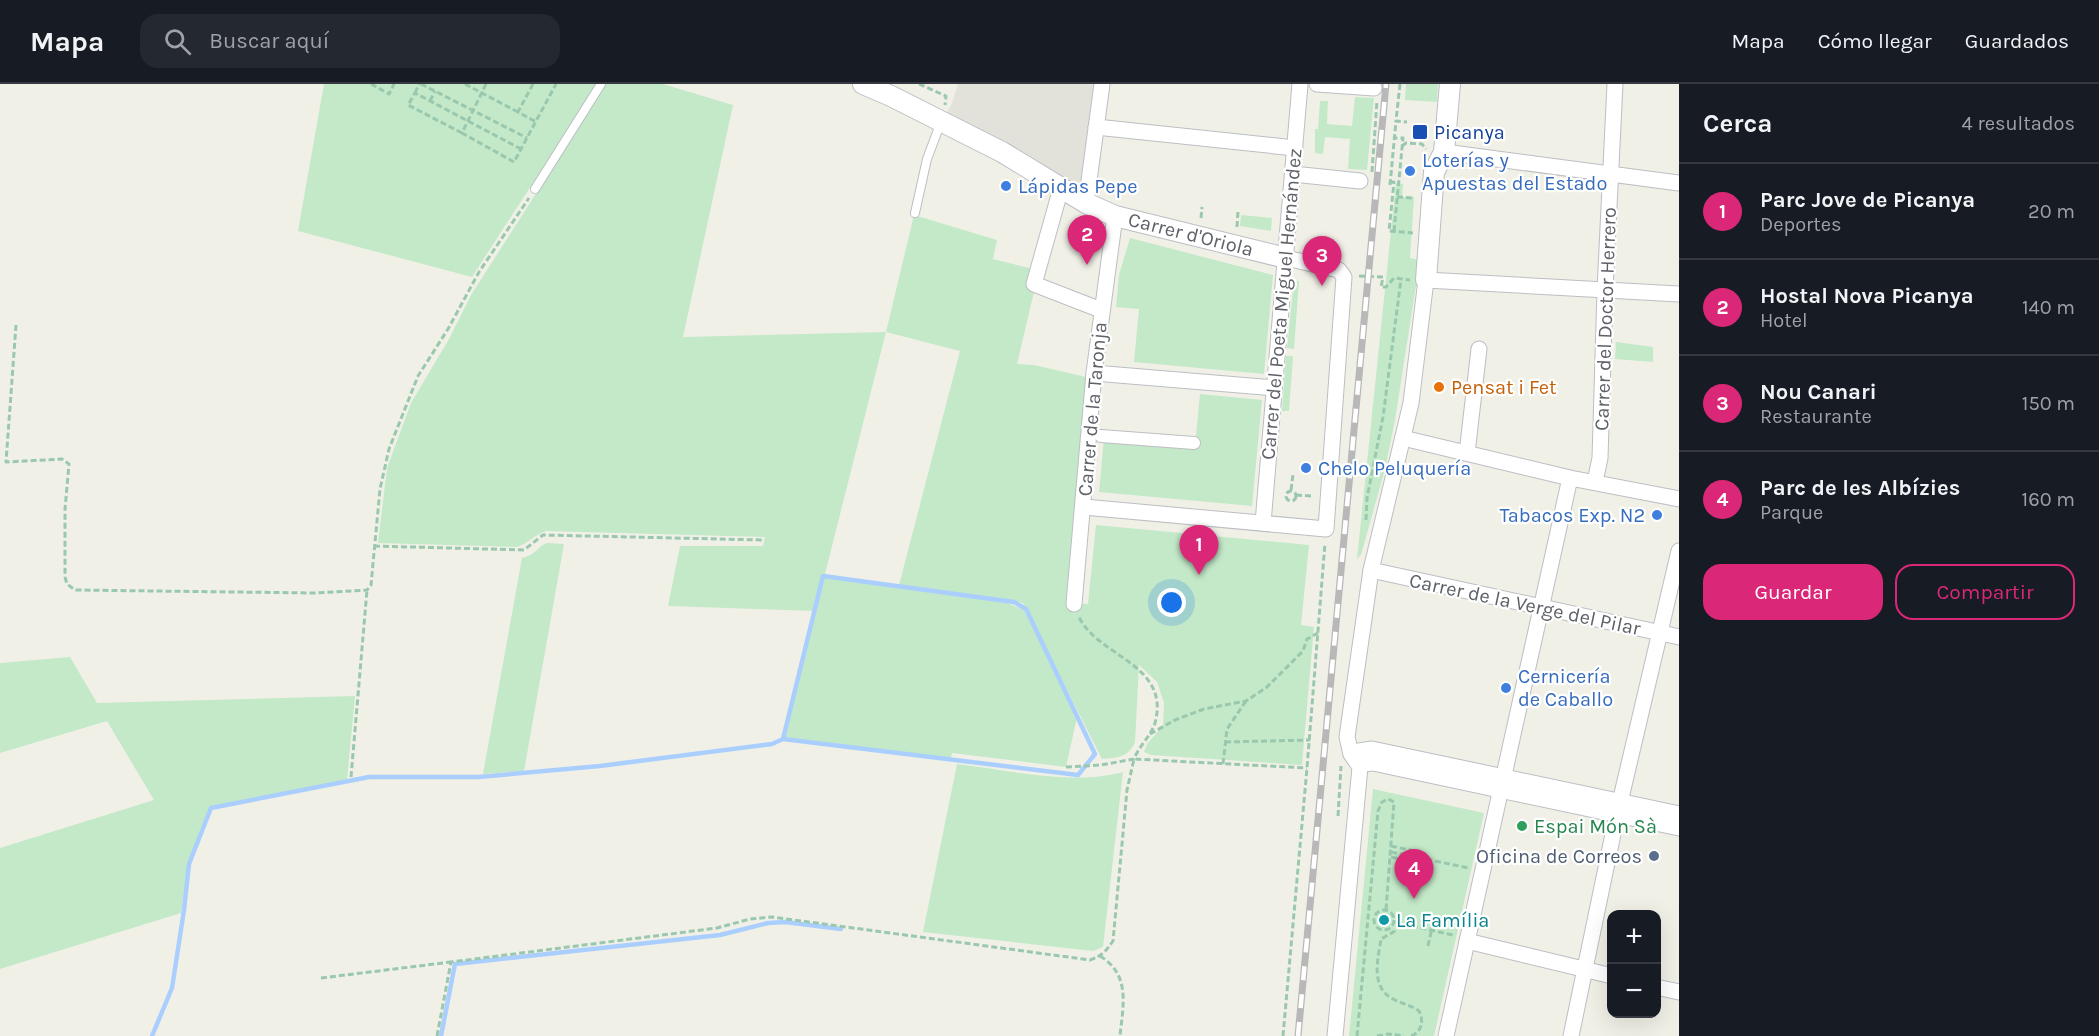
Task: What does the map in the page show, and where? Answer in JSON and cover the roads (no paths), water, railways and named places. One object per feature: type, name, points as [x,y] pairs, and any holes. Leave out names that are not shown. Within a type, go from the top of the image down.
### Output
[{"type":"street","name":"Carrer d'Oriola","points":[[863,84],[943,113],[1086,203],[1115,216],[1339,270],[1344,278],[1344,289],[1326,529],[1263,523]]},
{"type":"street","points":[[1086,203],[1102,84]]},
{"type":"street","name":"Carrer del Poeta Miguel Hernández","points":[[1263,523],[1300,84]]},
{"type":"street","points":[[1317,84],[1376,92]]},
{"type":"street","points":[[1335,1036],[1355,761],[1347,737],[1371,570],[1411,403],[1426,280],[1435,151],[1450,84]]},
{"type":"street","name":"Carrer del Doctor Herrero","points":[[1595,482],[1600,458],[1615,84]]},
{"type":"street","points":[[1096,127],[1295,148]]},
{"type":"street","points":[[1435,151],[1679,183]]},
{"type":"street","points":[[1293,174],[1366,179]]},
{"type":"street","points":[[1061,188],[1034,284],[1101,310]]},
{"type":"street","name":"Carrer de la Taronja","points":[[1074,604],[1094,373],[1115,216]]},
{"type":"street","points":[[1426,280],[1679,294]]},
{"type":"street","points":[[1467,453],[1479,349]]},
{"type":"street","points":[[1094,373],[1274,388]]},
{"type":"street","points":[[1101,435],[1194,443]]},
{"type":"street","points":[[1403,438],[1570,478],[1679,499]]},
{"type":"street","points":[[1446,1036],[1462,939],[1502,783],[1570,478]]},
{"type":"street","points":[[1084,507],[1263,523]]},
{"type":"street","points":[[1571,1036],[1619,808],[1679,551]]},
{"type":"street","name":"Carrer de la Verge del Pilar","points":[[1371,570],[1679,637]]},
{"type":"street","points":[[1355,761],[1362,764],[1373,763],[1502,783],[1619,808],[1679,814]]},
{"type":"street","points":[[1619,808],[1679,828]]},
{"type":"street","points":[[1462,939],[1607,974]]},
{"type":"street","points":[[1661,988],[1679,992]]},
{"type":"lane","points":[[535,189],[601,84]]},
{"type":"lane","points":[[915,213],[927,159],[943,113]]},
{"type":"waterway","points":[[152,1036],[172,988],[189,864],[211,808],[369,777],[479,777],[600,766],[772,744],[783,739],[823,576],[1014,602],[1026,609],[1095,754],[1078,775],[783,739]]},
{"type":"waterway","points":[[441,1036],[455,964],[720,935],[768,923],[785,922],[841,929]]},
{"type":"railway","points":[[1298,1036],[1386,84]]},
{"type":"place","name":"Picanya","points":[[1420,132]]},
{"type":"place","name":"Loterías y Apuestas del Estado","points":[[1410,171]]},
{"type":"place","name":"Lápidas Pepe","points":[[1006,186]]},
{"type":"place","name":"Hostal Nova Picanya","points":[[1087,265]]},
{"type":"place","name":"Nou Canari","points":[[1322,286]]},
{"type":"place","name":"Pensat i Fet","points":[[1439,387]]},
{"type":"place","name":"Chelo Peluquería","points":[[1306,468]]},
{"type":"place","name":"Tabacos Exp. N2","points":[[1657,515]]},
{"type":"place","name":"Parc Jove de Picanya","points":[[1199,575]]},
{"type":"place","name":"Cernicería de Caballo","points":[[1506,688]]},
{"type":"place","name":"Espai Món Sà","points":[[1522,826]]},
{"type":"place","name":"Oficina de Correos","points":[[1654,856]]},
{"type":"place","name":"Parc de les Albízies","points":[[1414,899]]},
{"type":"place","name":"La Família","points":[[1384,920]]}]
